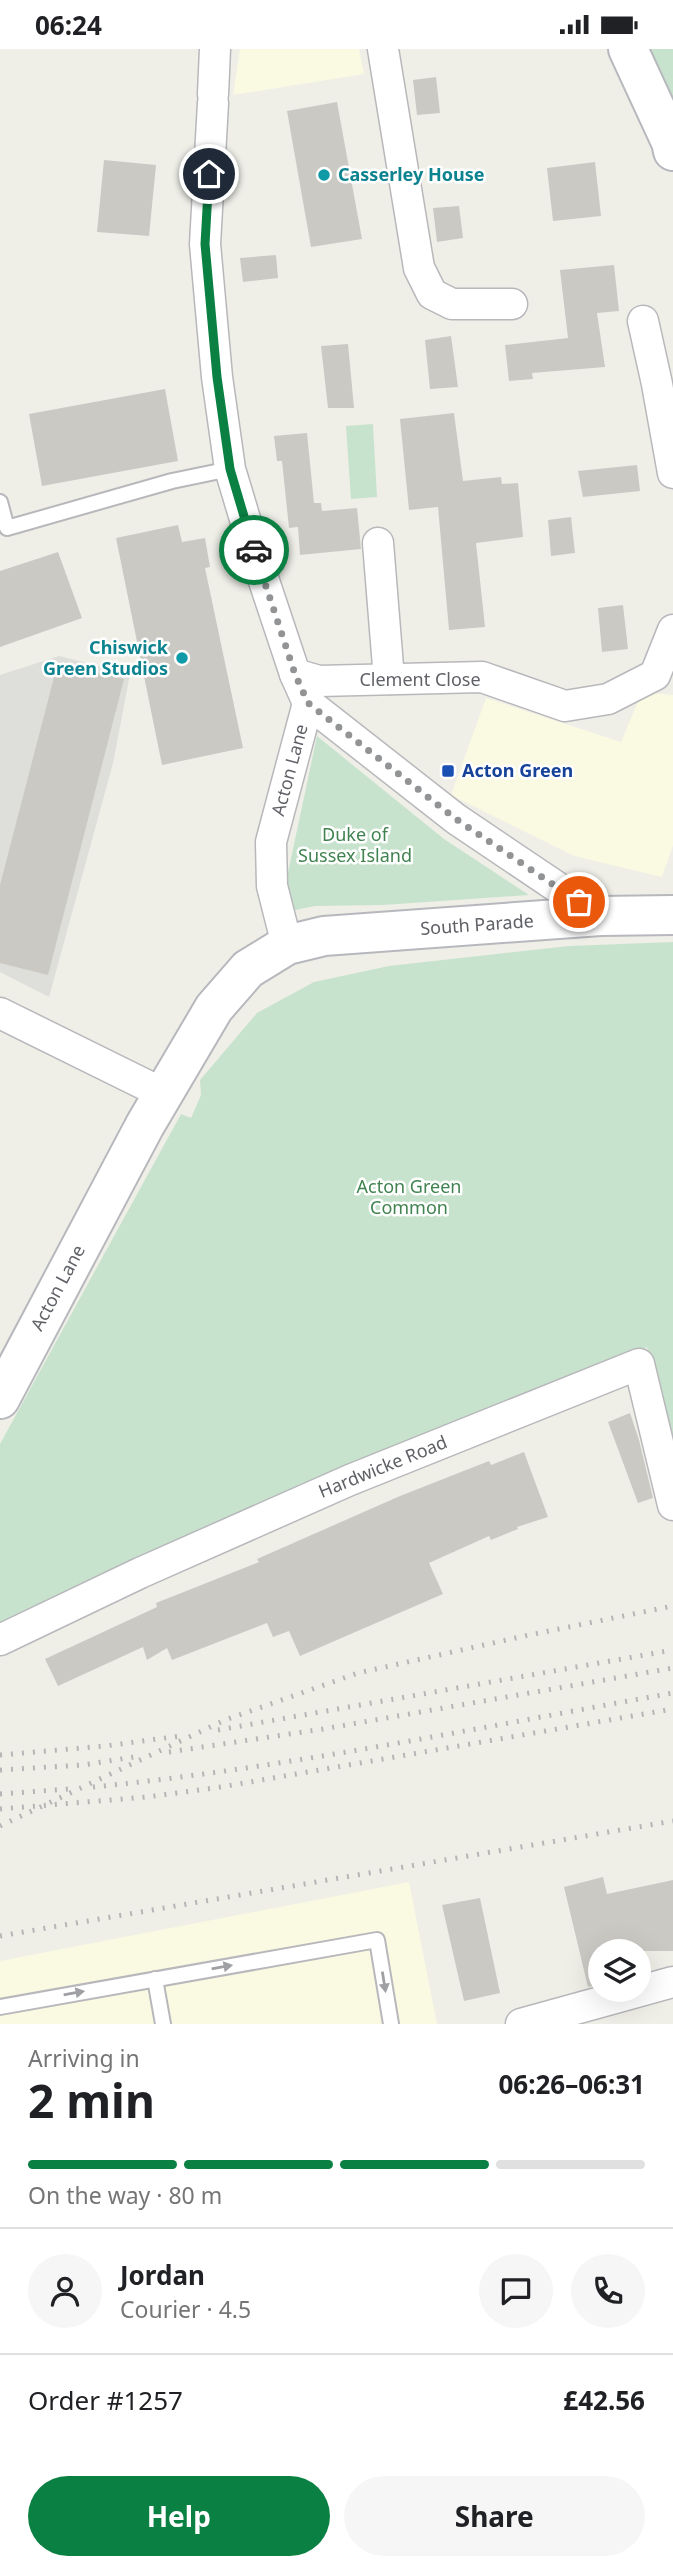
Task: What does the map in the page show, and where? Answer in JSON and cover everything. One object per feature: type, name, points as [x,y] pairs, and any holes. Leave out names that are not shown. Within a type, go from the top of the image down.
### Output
[{"type":"main road","points":[[628,49],[673,151]]},
{"type":"main road","name":"South Parade","points":[[324,936],[600,916],[673,915]]},
{"type":"main road","name":"Acton Lane","points":[[0,1399],[162,1093],[214,1008],[248,969],[287,945],[324,936]]},
{"type":"street","points":[[215,49],[205,244],[217,377],[230,469],[260,569],[295,674],[308,703]]},
{"type":"street","points":[[383,49],[419,268],[432,294],[452,304],[512,304]]},
{"type":"street","points":[[643,321],[673,473]]},
{"type":"street","points":[[378,543],[389,680]]},
{"type":"street","name":"Clement Close","points":[[295,674],[319,681],[482,677],[565,706],[608,699],[655,675],[673,630]]},
{"type":"street","name":"Acton Lane","points":[[287,945],[272,886],[271,842],[308,703],[456,819],[600,916]]},
{"type":"street","points":[[0,1013],[162,1093]]},
{"type":"street","name":"Hardwicke Road","points":[[0,1640],[141,1573],[350,1480],[639,1364],[673,1505]]},
{"type":"street","points":[[521,2024],[673,1982]]},
{"type":"lane","points":[[0,502],[7,528],[172,481],[230,469]]},
{"type":"lane","points":[[0,2007],[377,1940],[391,2024]]},
{"type":"lane","points":[[155,1979],[163,2024]]},
{"type":"shaded area","points":[[240,49],[359,49],[364,74],[233,95]]},
{"type":"shaded area","points":[[59,656],[130,674],[113,763],[49,997],[0,972],[0,675]]},
{"type":"shaded area","points":[[642,692],[673,695],[673,845],[662,877],[574,856],[451,795],[486,698],[621,742]]},
{"type":"shaded area","points":[[409,1882],[437,2024],[0,2024],[0,1961]]},
{"type":"green space","points":[[650,49],[673,49],[673,100]]},
{"type":"green space","points":[[373,424],[377,497],[351,499],[346,426]]},
{"type":"green space","name":"Duke of Sussex Island","points":[[317,736],[444,839],[529,895],[383,905],[315,906],[290,911],[286,882]]},
{"type":"green space","name":"Acton Green Common","points":[[673,942],[673,1451],[647,1347],[299,1492],[0,1623],[0,1444],[181,1114],[191,1118],[201,1095],[200,1080],[257,1013],[314,982],[389,966],[569,946]]},
{"type":"building","points":[[436,77],[440,113],[417,115],[413,80]]},
{"type":"building","name":"Casserley House","points":[[337,102],[362,239],[311,247],[287,111]]},
{"type":"building","points":[[104,160],[156,165],[149,236],[97,232]]},
{"type":"building","points":[[595,162],[601,216],[553,221],[547,168]]},
{"type":"building","points":[[459,206],[463,238],[437,242],[433,208]]},
{"type":"building","points":[[276,255],[278,278],[243,282],[240,258]]},
{"type":"building","points":[[614,265],[619,311],[597,313],[605,367],[532,373],[533,379],[509,381],[505,345],[568,338],[560,270]]},
{"type":"building","points":[[451,336],[458,387],[430,389],[425,340]]},
{"type":"building","points":[[348,344],[354,408],[328,408],[321,346]]},
{"type":"building","points":[[165,389],[178,461],[42,486],[29,414]]},
{"type":"building","points":[[454,413],[463,481],[501,477],[502,484],[518,483],[523,537],[476,543],[485,627],[449,630],[438,507],[409,510],[400,419]]},
{"type":"building","points":[[307,433],[314,503],[321,503],[322,511],[357,508],[361,549],[300,555],[298,527],[289,528],[282,461],[277,461],[274,436]]},
{"type":"building","points":[[637,465],[640,491],[583,497],[578,471]]},
{"type":"building","points":[[571,517],[575,553],[551,556],[548,520]]},
{"type":"building","name":"Chiswick Green Studios","points":[[178,525],[182,542],[205,538],[210,567],[205,568],[243,748],[162,765],[116,538]]},
{"type":"building","points":[[58,552],[82,618],[0,647],[0,571]]},
{"type":"building","points":[[623,605],[628,649],[602,652],[598,608]]},
{"type":"building","points":[[58,662],[124,679],[48,975],[0,963],[0,885]]},
{"type":"building","points":[[630,1413],[653,1498],[638,1503],[608,1422]]},
{"type":"building","points":[[524,1452],[548,1517],[517,1527],[518,1529],[491,1540],[489,1536],[429,1563],[443,1594],[300,1656],[289,1631],[273,1637],[267,1623],[172,1660],[167,1648],[147,1660],[143,1647],[58,1686],[45,1659],[157,1607],[156,1603],[259,1562],[257,1559],[400,1496],[489,1461],[491,1465]]},
{"type":"building","points":[[603,1877],[607,1894],[673,1880],[673,1951],[651,1951],[651,1939],[588,1939],[588,1987],[564,1887]]},
{"type":"building","points":[[480,1898],[500,1993],[464,2001],[442,1905]]},
{"type":"railway","points":[[0,1826],[225,1720],[358,1673],[673,1606]]},
{"type":"railway","points":[[218,1730],[673,1650]]},
{"type":"railway","points":[[169,1752],[323,1729],[673,1668]]},
{"type":"railway","points":[[93,1787],[311,1758],[673,1693]]},
{"type":"railway","points":[[0,1809],[147,1797],[221,1787],[673,1709]]},
{"type":"railway","points":[[0,1755],[180,1736]]},
{"type":"railway","points":[[0,1770],[83,1765],[134,1757]]},
{"type":"railway","points":[[0,1794],[68,1789]]},
{"type":"railway","points":[[0,1936],[673,1821]]},
{"type":"way so far","points":[[254,550],[295,674],[308,703],[456,819],[579,902]]},
{"type":"place","name":"Casserley House","points":[[324,175]]},
{"type":"place","name":"Chiswick Green Studios","points":[[182,658]]},
{"type":"place","name":"Acton Green","points":[[448,771]]},
{"type":"route","points":[[209,174],[205,244],[217,377],[230,469],[254,550]]}]
